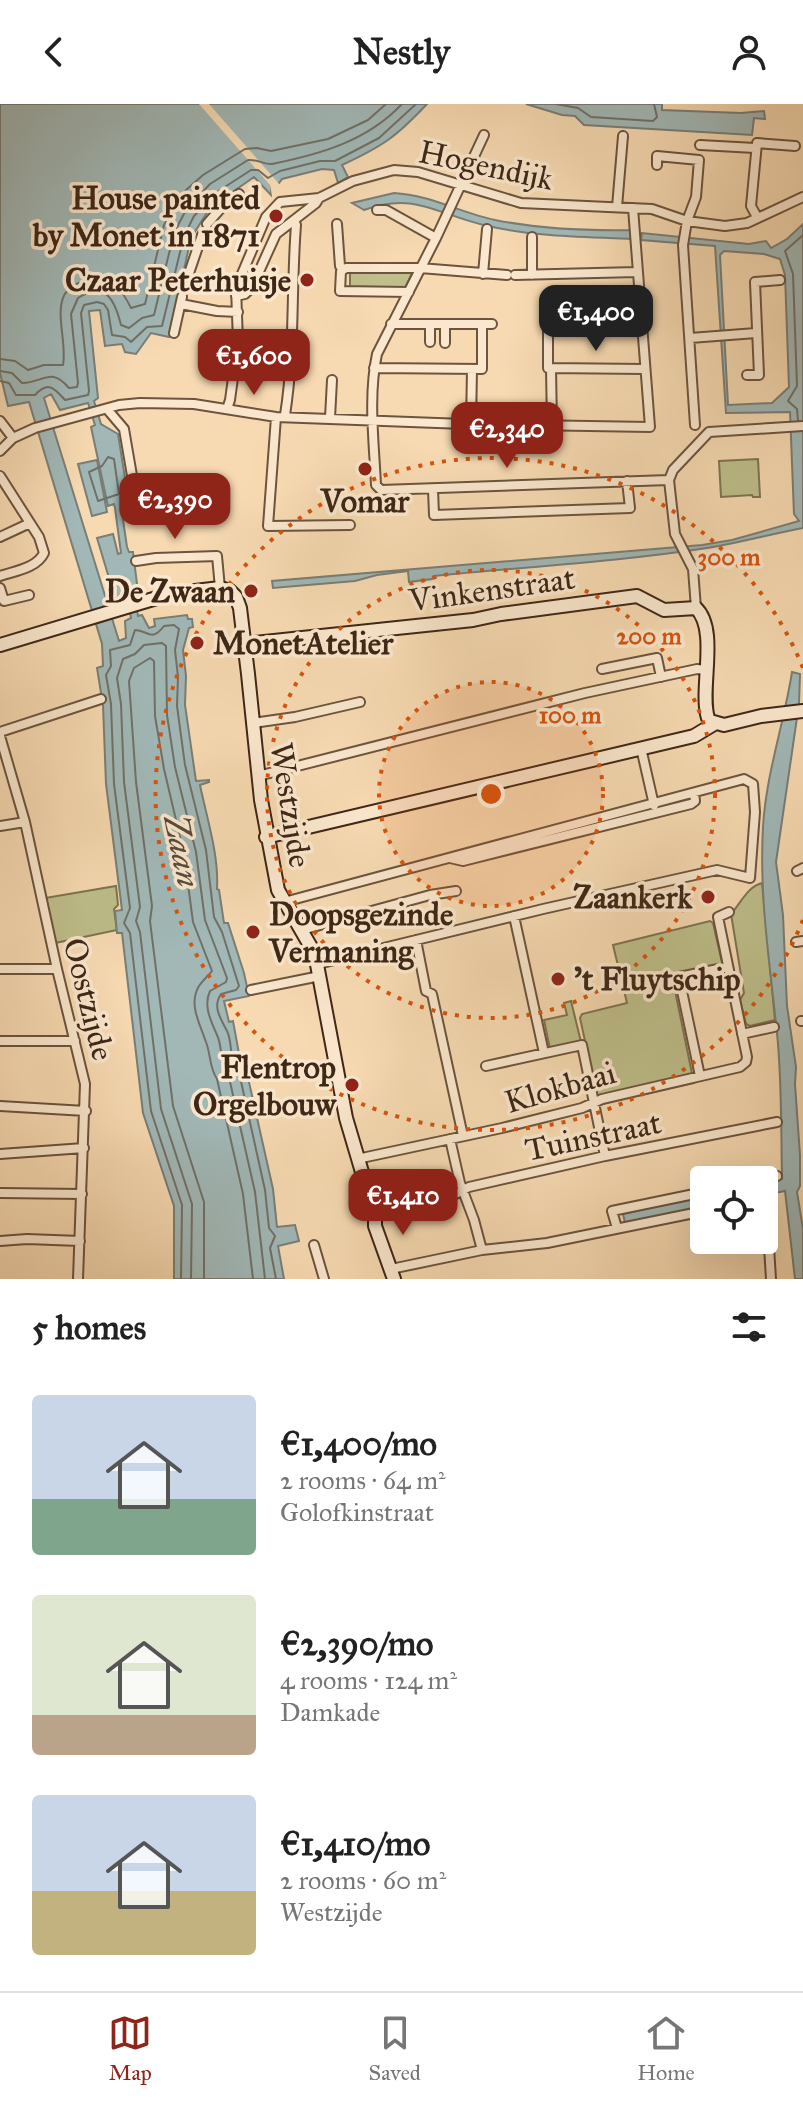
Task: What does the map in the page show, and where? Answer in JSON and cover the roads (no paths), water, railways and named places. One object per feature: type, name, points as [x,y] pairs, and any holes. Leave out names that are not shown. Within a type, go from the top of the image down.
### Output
[{"type":"street","points":[[484,135],[377,354],[373,422],[376,485],[381,490],[669,480]]},
{"type":"street","points":[[617,207],[623,136]]},
{"type":"street","points":[[757,217],[751,206],[757,143],[795,146]]},
{"type":"street","points":[[700,145],[755,148]]},
{"type":"street","points":[[657,165],[657,156],[699,160],[696,197],[687,221],[683,245],[695,425]]},
{"type":"street","name":"Hogendijk","points":[[227,409],[238,341],[236,288],[253,242],[272,209],[286,200],[319,198],[353,181],[394,170],[418,172],[521,203],[652,209],[687,221],[736,226],[803,200]]},
{"type":"street","points":[[207,224],[239,194]]},
{"type":"street","points":[[236,296],[249,292],[276,234],[319,198]]},
{"type":"street","points":[[528,425],[650,427],[633,208]]},
{"type":"street","points":[[377,210],[386,210],[436,238]]},
{"type":"street","points":[[294,220],[292,375],[281,416],[268,526],[350,525]]},
{"type":"street","points":[[337,224],[340,266],[343,270],[340,291],[409,292]]},
{"type":"street","points":[[483,274],[487,229]]},
{"type":"street","points":[[185,285],[202,235]]},
{"type":"street","points":[[532,237],[532,275]]},
{"type":"street","points":[[343,270],[420,268],[511,275],[637,272]]},
{"type":"street","points":[[747,375],[759,375],[755,282],[780,280]]},
{"type":"street","points":[[174,333],[182,301],[217,311],[238,312]]},
{"type":"street","points":[[374,368],[482,369],[487,324],[391,324]]},
{"type":"street","points":[[430,324],[430,342]]},
{"type":"street","points":[[445,324],[445,343]]},
{"type":"street","points":[[552,426],[548,325],[642,327]]},
{"type":"street","points":[[689,336],[756,333]]},
{"type":"street","points":[[549,368],[644,369]]},
{"type":"street","points":[[471,424],[472,369]]},
{"type":"street","points":[[330,418],[332,380]]},
{"type":"street","points":[[0,451],[13,438],[35,428],[119,405],[166,402],[281,416],[491,425]]},
{"type":"street","points":[[98,411],[124,429],[135,493]]},
{"type":"street","points":[[0,421],[13,438]]},
{"type":"street","points":[[711,721],[703,615],[696,608],[693,569],[675,534],[669,480],[673,470],[706,434],[803,426]]},
{"type":"street","points":[[0,476],[30,523],[44,553],[40,561],[29,567],[0,576]]},
{"type":"street","points":[[433,489],[434,515],[630,508],[627,481]]},
{"type":"street","points":[[0,537],[30,523]]},
{"type":"street","points":[[0,645],[170,594],[220,588],[217,556],[136,561]]},
{"type":"street","points":[[0,588],[4,601],[29,595]]},
{"type":"street","name":"Westzijde","points":[[220,588],[230,591],[237,600],[266,837],[278,890],[302,930],[319,970],[346,1118],[375,1216],[375,1226],[393,1274]]},
{"type":"street","name":"Vinkenstraat","points":[[244,644],[473,620],[637,596],[664,610],[696,608]]},
{"type":"street","points":[[602,669],[657,658],[661,677]]},
{"type":"street","points":[[258,776],[357,749],[661,677],[707,670]]},
{"type":"street","points":[[0,735],[101,699]]},
{"type":"street","points":[[253,723],[360,702]]},
{"type":"street","points":[[266,837],[641,748],[687,736],[711,721],[724,725],[803,711]]},
{"type":"street","name":"Oostzijde","points":[[0,735],[25,822],[85,1084],[78,1279]]},
{"type":"street","points":[[641,748],[656,813]]},
{"type":"street","points":[[251,990],[416,940],[717,870],[750,878],[755,812],[753,784],[744,779],[284,902]]},
{"type":"street","points":[[445,857],[463,861],[656,813],[691,804],[695,801],[694,793]]},
{"type":"street","points":[[0,826],[25,822]]},
{"type":"street","points":[[302,930],[430,895],[456,891]]},
{"type":"street","points":[[729,912],[718,917],[742,1034],[774,1027]]},
{"type":"street","points":[[514,916],[544,1053]]},
{"type":"street","points":[[416,940],[426,991],[432,994],[463,1136]]},
{"type":"street","points":[[700,1076],[679,977],[728,967]]},
{"type":"street","points":[[0,969],[57,969]]},
{"type":"street","name":"Klokbaai","points":[[357,1159],[582,1108],[595,1102],[740,1067],[746,1062],[742,1034]]},
{"type":"street","points":[[0,1041],[75,1041]]},
{"type":"street","points":[[486,1066],[582,1045],[605,1156]]},
{"type":"street","points":[[0,1106],[86,1111]]},
{"type":"street","name":"Tuinstraat","points":[[375,1216],[446,1199],[462,1190],[605,1156],[777,1122]]},
{"type":"street","points":[[450,1139],[462,1190],[482,1250]]},
{"type":"street","points":[[0,1154],[84,1148]]},
{"type":"street","points":[[0,1193],[82,1194]]},
{"type":"street","points":[[617,1228],[612,1211],[690,1195]]},
{"type":"street","points":[[393,1274],[482,1250],[547,1243],[690,1214]]},
{"type":"street","points":[[0,1241],[80,1241]]},
{"type":"street","points":[[314,1245],[324,1279]]},
{"type":"street","points":[[769,1254],[771,1279]]},
{"type":"water","name":"Zaan","points":[[0,104],[427,104],[388,140],[342,165],[348,177],[338,183],[334,170],[322,169],[282,179],[271,185],[271,195],[254,177],[210,208],[191,238],[169,337],[151,333],[136,354],[125,352],[122,344],[105,346],[100,310],[89,311],[98,398],[94,401],[101,424],[118,434],[129,503],[122,502],[121,506],[127,547],[129,552],[133,552],[138,616],[142,615],[149,628],[155,626],[154,619],[187,615],[188,619],[192,619],[193,627],[189,628],[183,650],[185,705],[196,781],[209,780],[200,785],[214,850],[217,889],[224,923],[228,923],[249,996],[224,1001],[229,1022],[233,1021],[240,1059],[244,1060],[273,1189],[277,1227],[295,1225],[299,1241],[278,1246],[284,1279],[174,1279],[174,1206],[143,1113],[122,933],[117,933],[115,911],[122,910],[106,784],[103,705],[97,668],[103,666],[102,644],[29,402],[8,406],[0,373]],"holes":[[[51,394],[60,410],[88,403],[95,425],[91,427],[108,506],[114,504],[115,508],[121,553],[118,554],[113,534],[97,538],[115,598],[127,595],[131,618],[125,621],[126,638],[119,641],[44,398]]]},
{"type":"water","points":[[526,104],[662,104],[662,110],[764,111],[765,119],[754,118],[752,135],[584,125],[575,116]]},
{"type":"water","points":[[394,193],[420,197],[512,223],[565,229],[636,230],[637,239],[524,232],[488,226],[413,204],[398,203],[364,210],[352,203]]},
{"type":"water","points":[[803,224],[803,528],[719,546],[639,557],[434,576],[432,579],[409,582],[408,571],[355,581],[273,588],[272,581],[702,545],[799,521],[794,514],[790,412],[726,413],[715,246],[641,240],[642,233],[749,244],[766,241],[771,248]],"holes":[[[724,251],[764,254],[780,259],[785,275],[789,387],[772,403],[728,405],[720,255]]]},
{"type":"water","points":[[97,460],[107,512],[92,516],[78,464]]},
{"type":"water","points":[[792,672],[800,674],[799,704],[776,862],[783,915],[787,1006],[796,1067],[800,1155],[800,1186],[797,1192],[803,1229],[803,1279],[795,1279],[785,1191],[778,1192],[778,1180],[782,1179],[780,1069],[768,956],[762,853],[768,788]]},
{"type":"water","points":[[690,1199],[690,1210],[625,1223],[623,1214]]},
{"type":"place","name":"House painted by Monet in 1871","points":[[276,216]]},
{"type":"place","name":"Czaar Peterhuisje","points":[[307,280]]},
{"type":"place","name":"Vomar","points":[[365,469]]},
{"type":"place","name":"De Zwaan","points":[[251,591]]},
{"type":"place","name":"MonetAtelier","points":[[197,643]]},
{"type":"place","name":"Zaankerk","points":[[708,897]]},
{"type":"place","name":"Doopsgezinde Vermaning","points":[[253,932]]},
{"type":"place","name":"'t Fluytschip","points":[[558,979]]},
{"type":"place","name":"Flentrop Orgelbouw","points":[[352,1085]]}]
